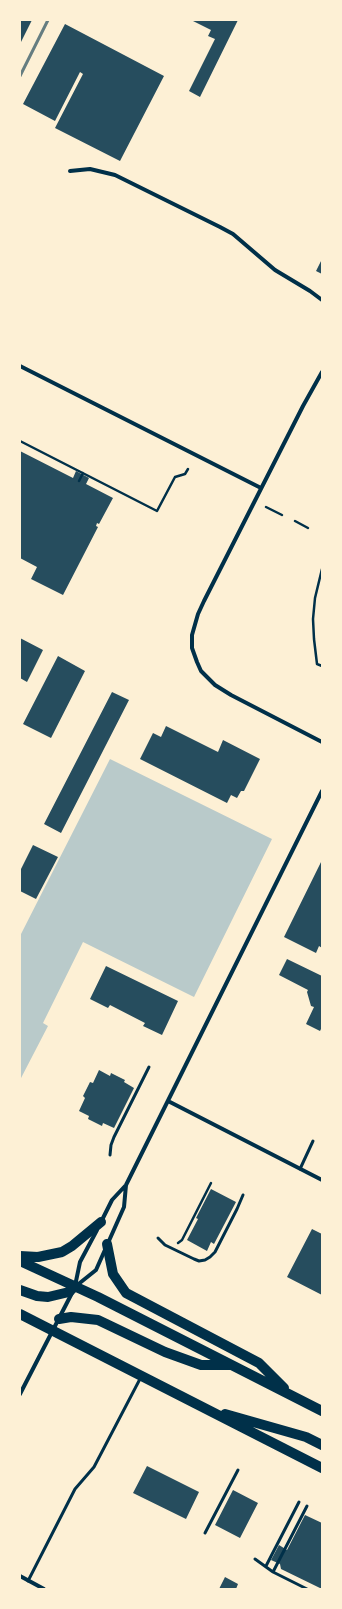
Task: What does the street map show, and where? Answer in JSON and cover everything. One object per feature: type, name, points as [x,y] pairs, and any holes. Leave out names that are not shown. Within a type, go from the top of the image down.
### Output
[{"type":"main road","points":[[20,1256],[38,1257],[62,1252],[72,1246],[101,1222]]},
{"type":"main road","points":[[107,1244],[113,1274],[126,1293],[259,1364],[292,1395]]},
{"type":"main road","points":[[20,1261],[76,1286],[322,1411]]},
{"type":"main road","points":[[20,1290],[37,1296],[48,1297],[68,1292],[76,1286]]},
{"type":"main road","points":[[20,1314],[322,1468]]},
{"type":"main road","points":[[59,1319],[71,1317],[98,1320],[165,1352],[201,1365],[232,1365]]},
{"type":"main road","points":[[202,1407],[306,1437],[322,1445]]},
{"type":"street","points":[[70,171],[90,169],[115,175],[220,227],[233,234],[275,270],[322,300]]},
{"type":"street","points":[[20,366],[262,488]]},
{"type":"street","points":[[322,372],[309,394],[198,614],[192,635],[192,648],[197,662],[207,678],[222,690],[322,742]]},
{"type":"street","points":[[20,1394],[76,1286],[80,1262],[112,1200],[126,1185],[322,791]]},
{"type":"street","points":[[168,1101],[322,1180]]},
{"type":"street","points":[[76,1286],[96,1270],[124,1207],[126,1185]]},
{"type":"street","points":[[20,1576],[44,1589]]},
{"type":"lane","points":[[110,1155],[114,1137],[149,1067]]},
{"type":"lane","points":[[300,1169],[313,1141]]},
{"type":"lane","points":[[158,1238],[166,1245],[194,1259],[200,1261],[205,1260],[215,1252],[243,1195]]},
{"type":"lane","points":[[28,1581],[75,1489],[94,1467],[142,1376]]},
{"type":"lane","points":[[205,1533],[238,1470]]},
{"type":"lane","points":[[266,1566],[299,1502]]},
{"type":"lane","points":[[273,1572],[307,1506]]},
{"type":"lane","points":[[255,1559],[273,1572],[307,1589]]},
{"type":"path","points":[[20,441],[157,511],[175,477],[185,474],[188,469]]},
{"type":"path","points":[[79,481],[83,473]]},
{"type":"path","points":[[266,507],[282,515]]},
{"type":"path","points":[[295,521],[308,528]]},
{"type":"path","points":[[322,569],[315,598],[313,619],[314,639],[318,664],[322,666]]},
{"type":"path","points":[[174,1246],[182,1240],[211,1182]]},
{"type":"shaded area","points":[[110,759],[272,839],[194,997],[83,942],[43,1023],[48,1026],[20,1080],[20,936]]},
{"type":"building","points":[[20,20],[32,20],[20,44]]},
{"type":"building","points":[[191,20],[238,20],[200,97],[189,91],[215,39],[208,36],[211,30]]},
{"type":"building","points":[[65,24],[164,76],[120,161],[55,128],[83,74],[80,72],[55,121],[23,104]]},
{"type":"building","points":[[322,259],[322,274],[316,271]]},
{"type":"building","points":[[20,451],[73,478],[76,471],[89,478],[86,484],[113,498],[99,524],[97,523],[96,526],[98,527],[63,595],[31,579],[37,567],[20,558]]},
{"type":"building","points":[[20,638],[43,650],[27,682],[20,678]]},
{"type":"building","points":[[58,656],[85,671],[51,738],[23,724]]},
{"type":"building","points":[[112,692],[129,700],[61,833],[44,824]]},
{"type":"building","points":[[166,726],[218,752],[223,740],[260,759],[244,791],[241,791],[237,798],[231,795],[227,803],[140,759],[153,733],[161,737]]},
{"type":"building","points":[[33,845],[58,857],[36,899],[20,891],[20,871]]},
{"type":"building","points":[[322,860],[322,948],[319,946],[316,953],[284,937]]},
{"type":"building","points":[[287,959],[322,976],[322,1027],[320,1031],[306,1024],[314,1007],[311,1006],[307,992],[308,990],[279,975]]},
{"type":"building","points":[[106,966],[178,1001],[162,1035],[143,1026],[145,1023],[110,1005],[108,1008],[90,999]]},
{"type":"building","points":[[99,1070],[110,1076],[111,1073],[125,1080],[124,1082],[134,1088],[114,1128],[103,1123],[102,1126],[88,1119],[89,1116],[79,1111],[85,1098],[83,1096],[90,1082],[93,1083]]},
{"type":"building","points":[[211,1189],[236,1202],[214,1244],[211,1242],[207,1251],[187,1240],[198,1219],[196,1218]]},
{"type":"building","points":[[312,1229],[322,1234],[322,1295],[287,1277]]},
{"type":"building","points":[[147,1466],[199,1492],[186,1519],[133,1493]]},
{"type":"building","points":[[233,1490],[258,1503],[240,1538],[215,1525]]},
{"type":"building","points":[[305,1515],[322,1523],[322,1589],[281,1569],[280,1564],[271,1560],[279,1545],[287,1550]]},
{"type":"building","points":[[225,1577],[238,1584],[236,1589],[219,1589]]},
{"type":"railway","points":[[20,76],[48,20]]}]
